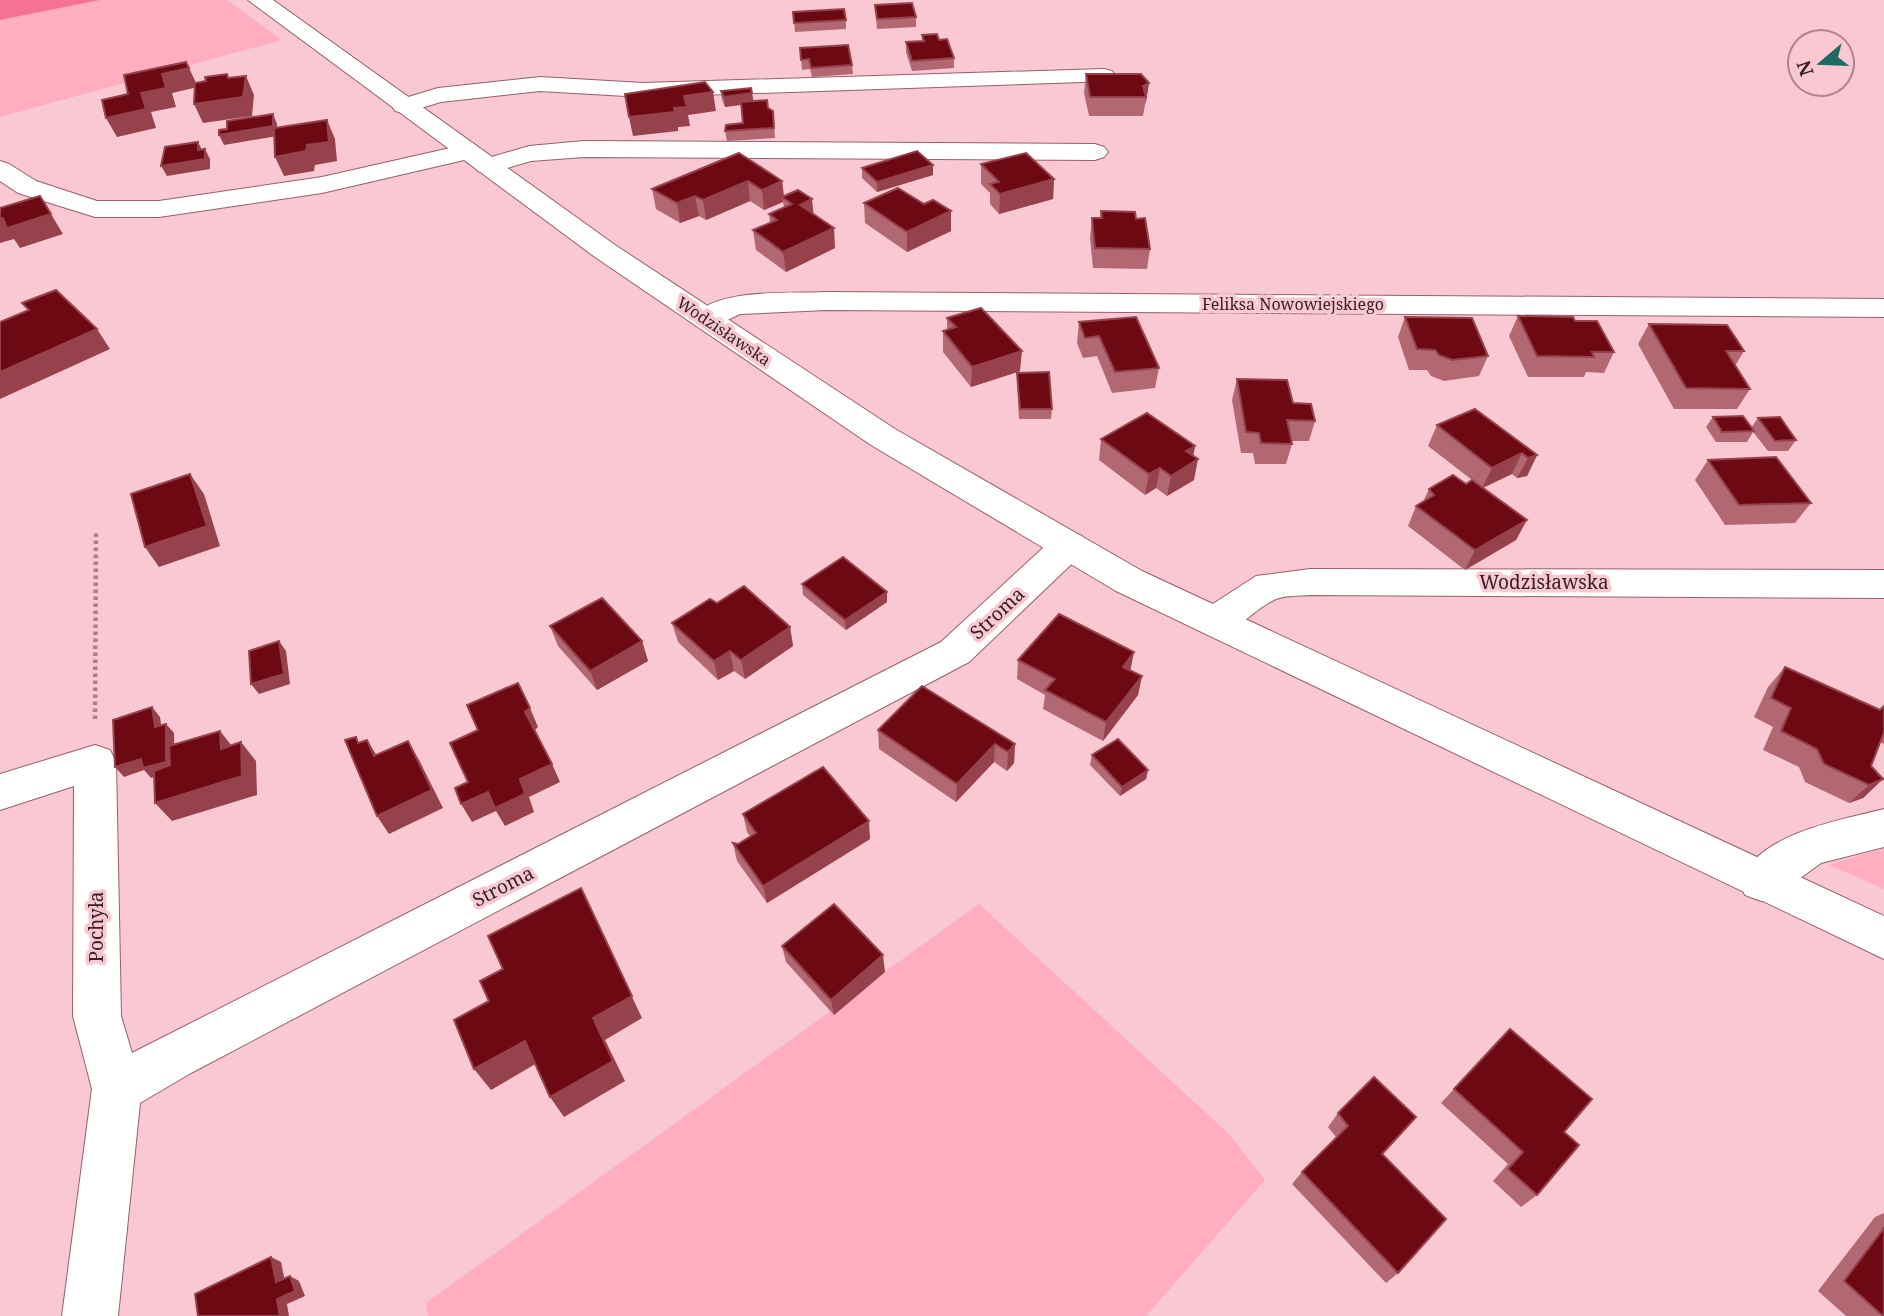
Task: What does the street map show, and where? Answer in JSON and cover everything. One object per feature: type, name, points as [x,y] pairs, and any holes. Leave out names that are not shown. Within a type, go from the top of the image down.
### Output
[{"type":"street","name":"Wodzisławska","points":[[260,0],[477,159],[706,319],[883,438],[1129,580],[1884,938]]},
{"type":"street","points":[[404,106],[438,95],[540,84],[601,90],[669,90],[1104,76]]},
{"type":"street","points":[[0,169],[27,187],[95,209],[159,209],[477,159],[584,149],[1095,152]]},
{"type":"street","name":"Feliksa Nowowiejskiego","points":[[706,319],[734,305],[826,301],[1884,308]]},
{"type":"street","name":"Stroma","points":[[117,1089],[174,1056],[955,652],[1069,545]]},
{"type":"street","name":"Wodzisławska","points":[[1215,621],[1269,586],[1310,582],[1884,584]]},
{"type":"street","points":[[0,792],[95,762]]},
{"type":"street","name":"Pochyła","points":[[95,762],[97,1016],[117,1089]]},
{"type":"street","points":[[1761,881],[1809,847],[1884,828]]},
{"type":"street","points":[[90,1316],[117,1089]]},
{"type":"path","points":[[95,762],[96,533]]},
{"type":"shaded area","points":[[0,0],[100,0],[0,20]]},
{"type":"shaded area","points":[[100,0],[227,0],[282,40],[0,117],[0,20]]},
{"type":"shaded area","points":[[1884,848],[1884,889],[1829,865]]},
{"type":"shaded area","points":[[979,904],[1230,1135],[1265,1180],[1146,1316],[428,1316],[426,1303]]},
{"type":"building","points":[[912,3],[916,17],[877,19],[875,5]]},
{"type":"building","points":[[844,9],[846,20],[794,23],[793,12]]},
{"type":"building","points":[[937,34],[939,40],[947,39],[954,58],[912,61],[906,42],[924,41],[922,35]]},
{"type":"building","points":[[848,45],[852,65],[811,68],[809,59],[801,60],[800,48]]},
{"type":"building","points":[[186,62],[189,68],[162,74],[166,88],[141,93],[146,109],[106,118],[102,100],[128,94],[124,75]]},
{"type":"building","points":[[227,74],[228,78],[246,76],[243,97],[194,104],[195,83],[206,81],[205,77]]},
{"type":"building","points":[[1086,74],[1141,74],[1149,83],[1143,86],[1146,97],[1090,97]]},
{"type":"building","points":[[705,82],[713,92],[684,96],[687,107],[674,108],[675,112],[629,117],[625,94]]},
{"type":"building","points":[[751,88],[752,93],[724,97],[721,91]]},
{"type":"building","points":[[767,100],[768,108],[773,111],[774,128],[725,131],[726,125],[743,123],[741,102]]},
{"type":"building","points":[[273,114],[273,126],[219,135],[219,130],[227,129],[227,121]]},
{"type":"building","points":[[327,120],[329,142],[307,145],[306,151],[275,157],[274,128]]},
{"type":"building","points":[[198,142],[198,150],[205,149],[205,159],[161,166],[165,147]]},
{"type":"building","points":[[917,151],[933,165],[877,182],[862,168]]},
{"type":"building","points":[[739,153],[782,181],[762,190],[748,181],[703,200],[695,196],[677,203],[652,189]]},
{"type":"building","points":[[1026,153],[1054,179],[1000,194],[990,184],[999,182],[981,164]]},
{"type":"building","points":[[898,188],[924,204],[933,200],[951,211],[907,232],[864,203]]},
{"type":"building","points":[[798,190],[812,199],[800,205],[834,228],[783,252],[753,230],[777,220],[769,214],[792,204],[782,197]]},
{"type":"building","points":[[40,196],[51,214],[7,228],[3,218],[0,219],[0,208]]},
{"type":"building","points":[[1101,211],[1135,212],[1136,219],[1145,218],[1150,249],[1095,248],[1092,218],[1102,218]]},
{"type":"building","points":[[56,290],[97,329],[0,372],[0,322],[29,310],[22,303]]},
{"type":"building","points":[[981,308],[1022,351],[972,367],[943,331],[956,327],[947,318]]},
{"type":"building","points":[[1518,316],[1573,317],[1575,321],[1597,321],[1614,352],[1592,352],[1594,357],[1537,356]]},
{"type":"building","points":[[1136,317],[1159,368],[1115,372],[1099,336],[1085,338],[1079,322]]},
{"type":"building","points":[[1405,317],[1472,318],[1488,356],[1452,360],[1439,355],[1435,350],[1417,349]]},
{"type":"building","points":[[1649,324],[1727,325],[1744,351],[1726,351],[1750,389],[1686,388]]},
{"type":"building","points":[[1049,372],[1052,409],[1020,409],[1017,373]]},
{"type":"building","points":[[1237,379],[1287,380],[1293,403],[1311,404],[1315,421],[1287,420],[1292,444],[1261,443],[1259,433],[1246,432]]},
{"type":"building","points":[[1475,409],[1537,455],[1528,458],[1522,453],[1492,468],[1437,425]]},
{"type":"building","points":[[1147,413],[1195,446],[1186,451],[1198,459],[1171,476],[1160,468],[1149,474],[1101,439]]},
{"type":"building","points":[[1743,416],[1754,431],[1722,432],[1713,417]]},
{"type":"building","points":[[1780,417],[1796,440],[1775,441],[1758,418]]},
{"type":"building","points":[[1776,457],[1811,503],[1739,505],[1708,460]]},
{"type":"building","points":[[190,474],[207,526],[145,547],[131,494]]},
{"type":"building","points":[[1453,475],[1466,484],[1472,480],[1527,520],[1475,550],[1416,506],[1434,495],[1429,489]]},
{"type":"building","points":[[843,557],[887,592],[845,620],[802,584]]},
{"type":"building","points":[[744,586],[790,627],[741,660],[730,651],[714,661],[672,623],[710,599],[717,603]]},
{"type":"building","points":[[602,598],[642,641],[590,671],[550,626]]},
{"type":"building","points":[[1059,614],[1134,652],[1123,667],[1142,676],[1106,722],[1045,690],[1055,679],[1018,660]]},
{"type":"building","points":[[279,641],[284,674],[251,684],[249,651]]},
{"type":"building","points":[[1785,667],[1880,710],[1884,706],[1884,732],[1871,766],[1883,779],[1869,785],[1824,764],[1817,749],[1781,731],[1791,708],[1771,698]]},
{"type":"building","points":[[518,683],[530,708],[525,712],[552,764],[520,779],[525,794],[495,808],[488,792],[461,804],[455,788],[468,782],[450,743],[478,730],[467,705]]},
{"type":"building","points":[[922,686],[1015,744],[1008,752],[995,744],[957,784],[878,730]]},
{"type":"building","points":[[152,707],[155,727],[166,724],[166,762],[143,768],[141,759],[115,767],[113,720]]},
{"type":"building","points":[[220,731],[221,749],[241,742],[242,776],[155,803],[154,771],[170,765],[169,746]]},
{"type":"building","points":[[356,737],[358,743],[367,740],[374,756],[408,741],[432,790],[377,816],[345,740]]},
{"type":"building","points":[[1118,739],[1148,770],[1122,787],[1092,755]]},
{"type":"building","points":[[823,767],[869,821],[763,886],[733,843],[738,844],[756,833],[743,814]]},
{"type":"building","points":[[581,888],[632,996],[593,1018],[613,1061],[550,1097],[525,1041],[474,1069],[454,1020],[489,1001],[480,981],[503,969],[488,936]]},
{"type":"building","points":[[834,904],[883,955],[831,1000],[782,946]]},
{"type":"building","points":[[1510,1029],[1592,1099],[1564,1132],[1579,1145],[1537,1195],[1508,1169],[1523,1152],[1454,1089]]},
{"type":"building","points":[[1374,1077],[1416,1117],[1382,1154],[1446,1219],[1398,1273],[1302,1172],[1348,1126],[1338,1113]]},
{"type":"building","points":[[1884,1228],[1884,1316],[1883,1316],[1844,1281]]},
{"type":"building","points":[[271,1257],[276,1282],[290,1276],[295,1291],[277,1299],[280,1316],[198,1316],[195,1294]]}]
